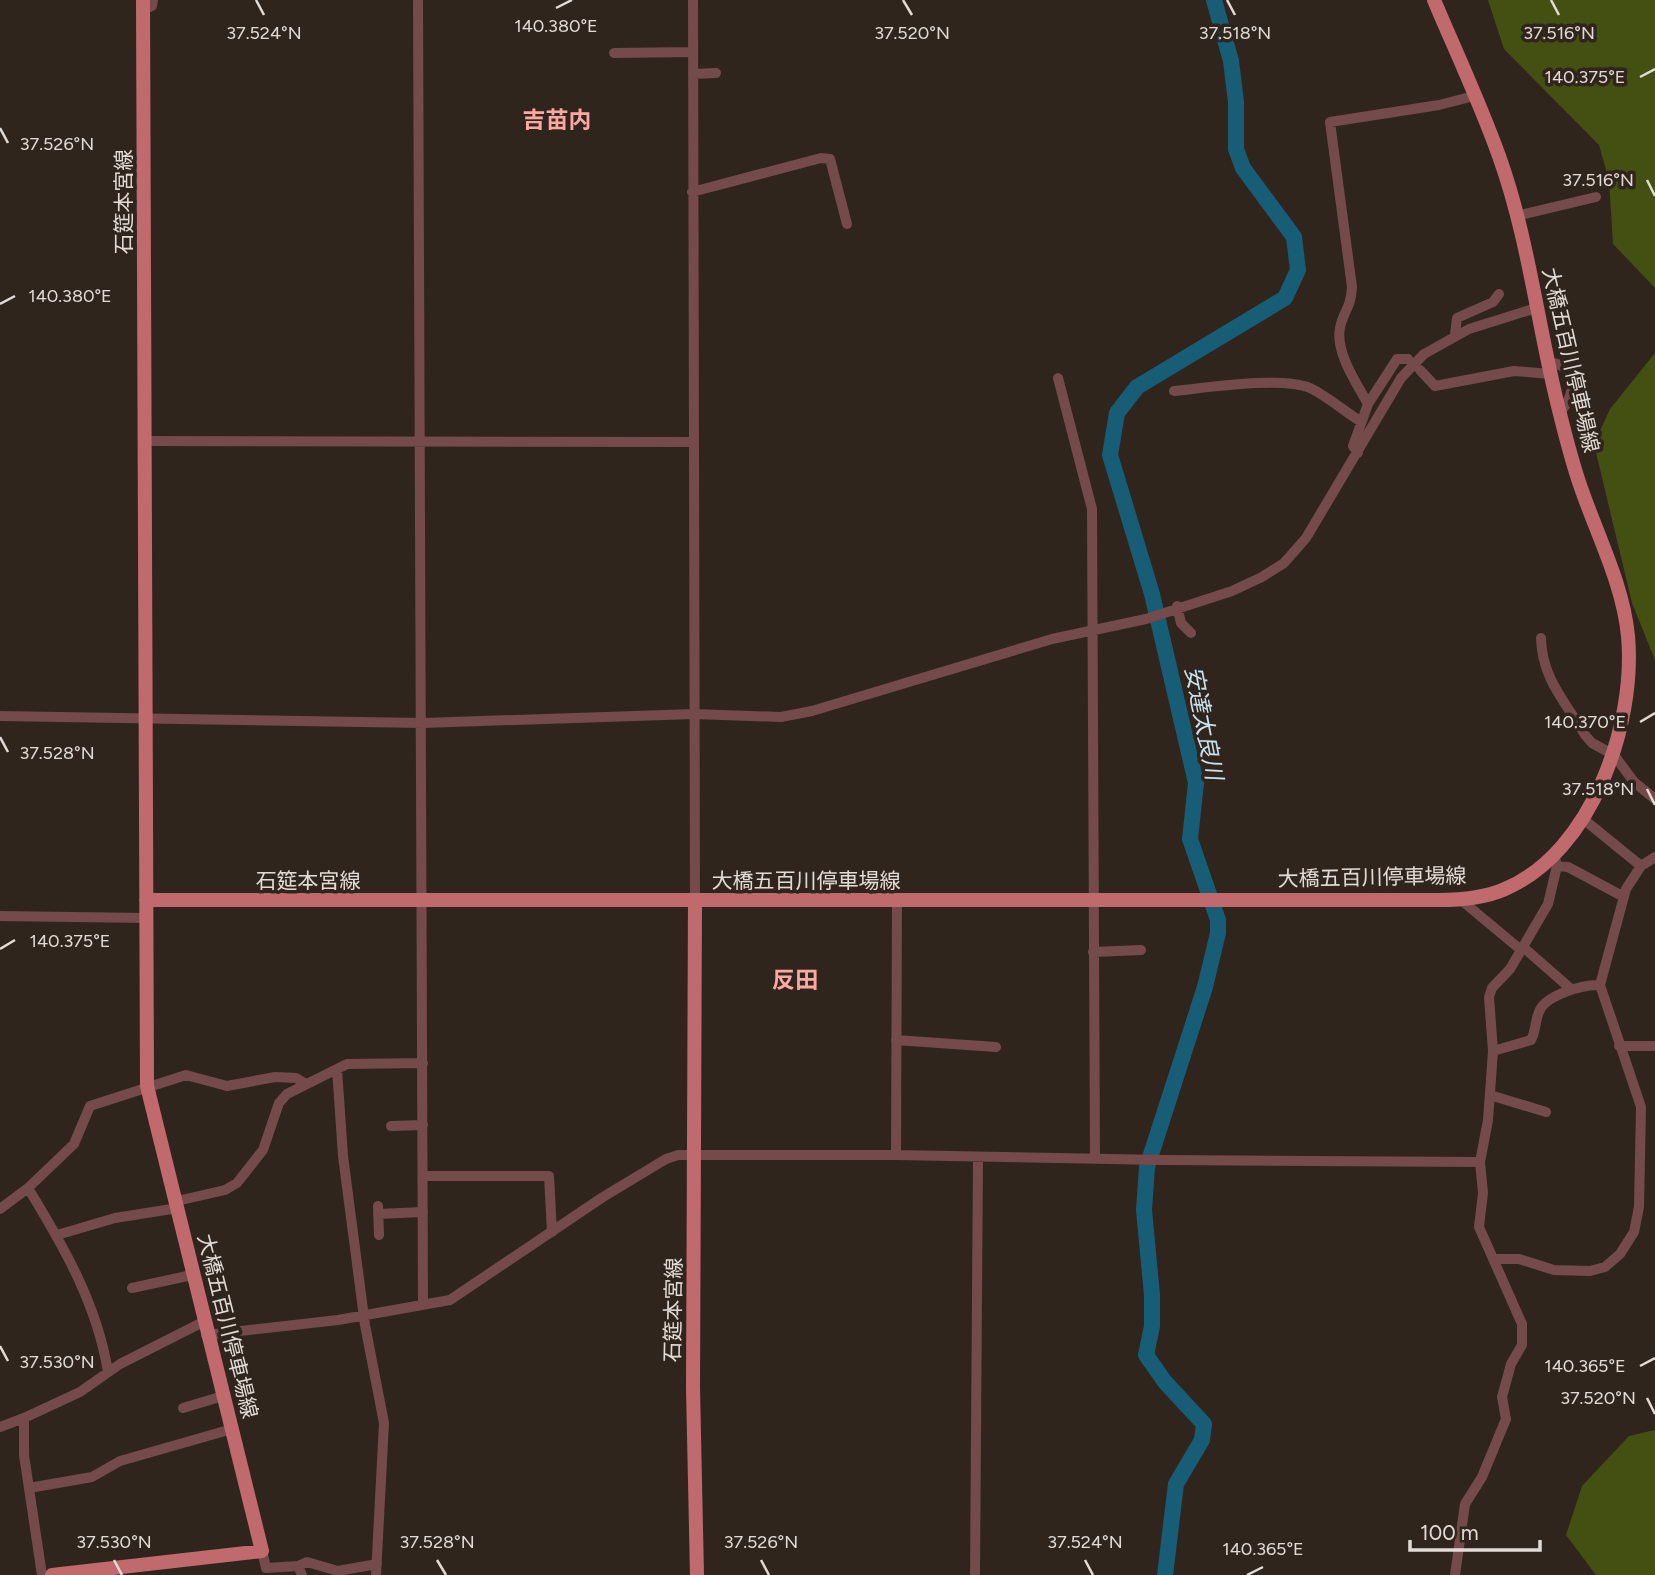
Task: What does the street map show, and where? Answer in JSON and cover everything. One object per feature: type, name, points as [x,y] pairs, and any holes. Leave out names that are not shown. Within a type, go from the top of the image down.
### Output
[{"type":"main road","name":"大橋五百川停車場線","points":[[695,900],[1461,900],[1512,886],[1555,859],[1582,818],[1614,755],[1629,663],[1628,636],[1618,590],[1579,484],[1500,158],[1433,0]]},
{"type":"main road","name":"石筵本宮線","points":[[146,3],[146,901],[695,900],[693,1388],[696,1575]]},
{"type":"main road","name":"大橋五百川停車場線","points":[[146,901],[147,1086],[262,1551]]},
{"type":"main road","points":[[52,1575],[262,1551]]},
{"type":"street","points":[[418,0],[424,1304]]},
{"type":"street","points":[[693,0],[695,900]]},
{"type":"street","points":[[614,53],[692,52]]},
{"type":"street","points":[[692,74],[716,73]]},
{"type":"street","points":[[1368,404],[1345,357],[1339,336],[1340,326],[1350,309],[1352,287],[1330,122],[1439,105],[1474,96]]},
{"type":"street","points":[[692,192],[821,158],[830,159],[847,224]]},
{"type":"street","points":[[1516,216],[1596,197]]},
{"type":"street","points":[[1455,335],[1457,318],[1493,302],[1499,294]]},
{"type":"street","points":[[0,716],[422,723],[694,714],[781,717],[812,711],[1091,629],[1146,619],[1246,585],[1284,563],[1306,538],[1402,378],[1424,354],[1455,335],[1536,308]]},
{"type":"street","points":[[1358,453],[1353,446],[1368,404],[1397,359],[1408,359]]},
{"type":"street","points":[[1420,370],[1435,386],[1514,371],[1549,368]]},
{"type":"street","points":[[1058,378],[1092,509],[1095,1158]]},
{"type":"street","points":[[1174,391],[1237,385],[1293,385],[1309,388],[1360,421]]},
{"type":"street","points":[[145,441],[693,442]]},
{"type":"street","points":[[1175,608],[1181,623],[1191,633]]},
{"type":"street","points":[[1541,638],[1541,658],[1551,684],[1592,743],[1614,755],[1634,782],[1655,799]]},
{"type":"street","points":[[1582,818],[1641,866]]},
{"type":"street","points":[[1493,1259],[1519,1259],[1554,1270],[1590,1271],[1605,1267],[1629,1242],[1634,1232],[1639,1207],[1642,1107],[1600,985],[1630,881],[1641,866],[1655,857]]},
{"type":"street","points":[[1455,1575],[1465,1504],[1482,1477],[1506,1419],[1502,1397],[1524,1337],[1522,1324],[1479,1227],[1483,1193],[1480,1162],[1490,1095],[1493,1051],[1489,997],[1492,988],[1510,969],[1548,904],[1555,859],[1624,897]]},
{"type":"street","points":[[1461,900],[1571,989]]},
{"type":"street","points":[[896,1155],[897,902]]},
{"type":"street","points":[[0,916],[146,918]]},
{"type":"street","points":[[1093,952],[1141,950]]},
{"type":"street","points":[[1493,1051],[1531,1040],[1539,1010],[1571,989],[1600,985]]},
{"type":"street","points":[[897,1040],[996,1047]]},
{"type":"street","points":[[1619,1046],[1655,1046]]},
{"type":"street","points":[[57,1235],[177,1204],[225,1190],[237,1183],[262,1150],[279,1103],[287,1094],[337,1069],[356,1062],[423,1063]]},
{"type":"street","points":[[262,1551],[266,1568],[300,1571],[307,1562],[338,1571],[376,1569],[384,1423],[366,1325],[337,1111],[337,1069]]},
{"type":"street","points":[[0,1209],[28,1188],[80,1137],[86,1111],[90,1106],[187,1075],[227,1086],[275,1077],[296,1078],[306,1084]]},
{"type":"street","points":[[1490,1095],[1546,1112]]},
{"type":"street","points":[[391,1126],[423,1125]]},
{"type":"street","points":[[0,1427],[80,1392],[108,1373],[205,1328],[366,1314],[450,1300],[666,1158],[695,1153],[1480,1162]]},
{"type":"street","points":[[975,1575],[978,1157]]},
{"type":"street","points":[[423,1176],[550,1176],[552,1232]]},
{"type":"street","points":[[28,1188],[82,1283],[102,1335],[108,1373]]},
{"type":"street","points":[[379,1235],[378,1210],[423,1212]]},
{"type":"street","points":[[132,1288],[192,1275]]},
{"type":"street","points":[[183,1408],[223,1396]]},
{"type":"street","points":[[24,1418],[29,1488],[43,1575]]},
{"type":"street","points":[[29,1488],[92,1477],[120,1461],[232,1429]]},
{"type":"green space","points":[[1488,0],[1655,0],[1655,288],[1613,244],[1609,180],[1599,145],[1504,49]]},
{"type":"green space","points":[[1655,353],[1655,660],[1632,603],[1594,444],[1610,409]]},
{"type":"green space","points":[[1655,1430],[1655,1575],[1596,1575],[1566,1535],[1582,1486],[1629,1436]]},
{"type":"waterway","name":"安達太良川","points":[[1165,1575],[1176,1484],[1202,1440],[1204,1424],[1165,1382],[1146,1355],[1152,1326],[1152,1295],[1144,1210],[1147,1167],[1205,987],[1218,933],[1218,920],[1190,839],[1196,783],[1152,594],[1110,455],[1117,413],[1137,387],[1285,298],[1298,270],[1294,237],[1243,168],[1236,149],[1236,102],[1231,61],[1214,0]]},
{"type":"district","name":"吉苗内","points":[[557,120]]},
{"type":"district","name":"反田","points":[[795,980]]}]
